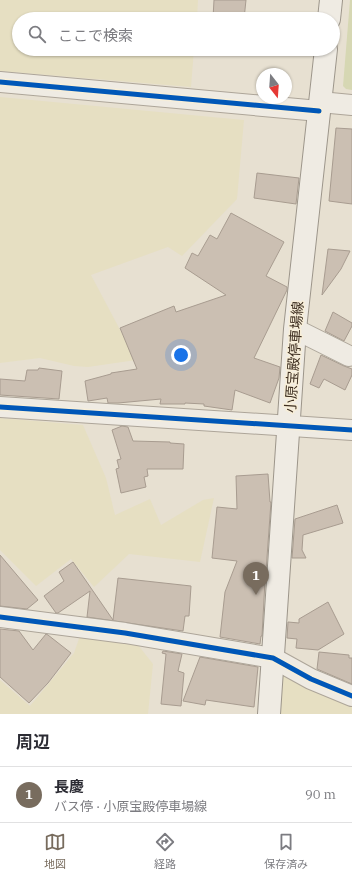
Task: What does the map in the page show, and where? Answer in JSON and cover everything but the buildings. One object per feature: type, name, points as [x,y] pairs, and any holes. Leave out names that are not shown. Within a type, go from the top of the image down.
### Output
[{"type":"main road","points":[[330,12],[331,0]]},
{"type":"main road","name":"小原宝殿停車場線","points":[[269,714],[295,329],[325,56]]},
{"type":"street","points":[[0,82],[320,106],[352,105]]},
{"type":"street","points":[[295,329],[349,356]]},
{"type":"street","points":[[0,407],[352,430]]},
{"type":"street","points":[[0,617],[125,633],[273,658],[311,679],[352,696]]},
{"type":"shaded area","points":[[0,0],[198,0],[197,12],[12,12],[12,56],[193,56],[191,87],[0,71]]},
{"type":"shaded area","points":[[0,97],[244,120],[237,199],[182,256],[168,247],[91,275],[136,360],[88,367],[74,366],[40,358],[0,363]]},
{"type":"shaded area","points":[[0,418],[83,425],[106,478],[115,515],[150,499],[161,525],[203,500],[214,498],[200,562],[129,554],[94,587],[71,559],[36,586],[0,550]]},
{"type":"shaded area","points":[[81,633],[134,640],[153,664],[148,714],[0,714],[0,680],[30,706],[74,653]]},
{"type":"shaded area","points":[[281,672],[352,701],[352,714],[277,714]]},
{"type":"green space","points":[[350,0],[352,0],[352,90],[346,89],[343,86]]},
{"type":"cycle path","points":[[0,82],[319,111]]},
{"type":"cycle path","points":[[0,407],[352,430]]},
{"type":"cycle path","points":[[0,617],[125,633],[273,658],[311,679],[352,696]]},
{"type":"place","name":"長慶","points":[[256,595]]}]
